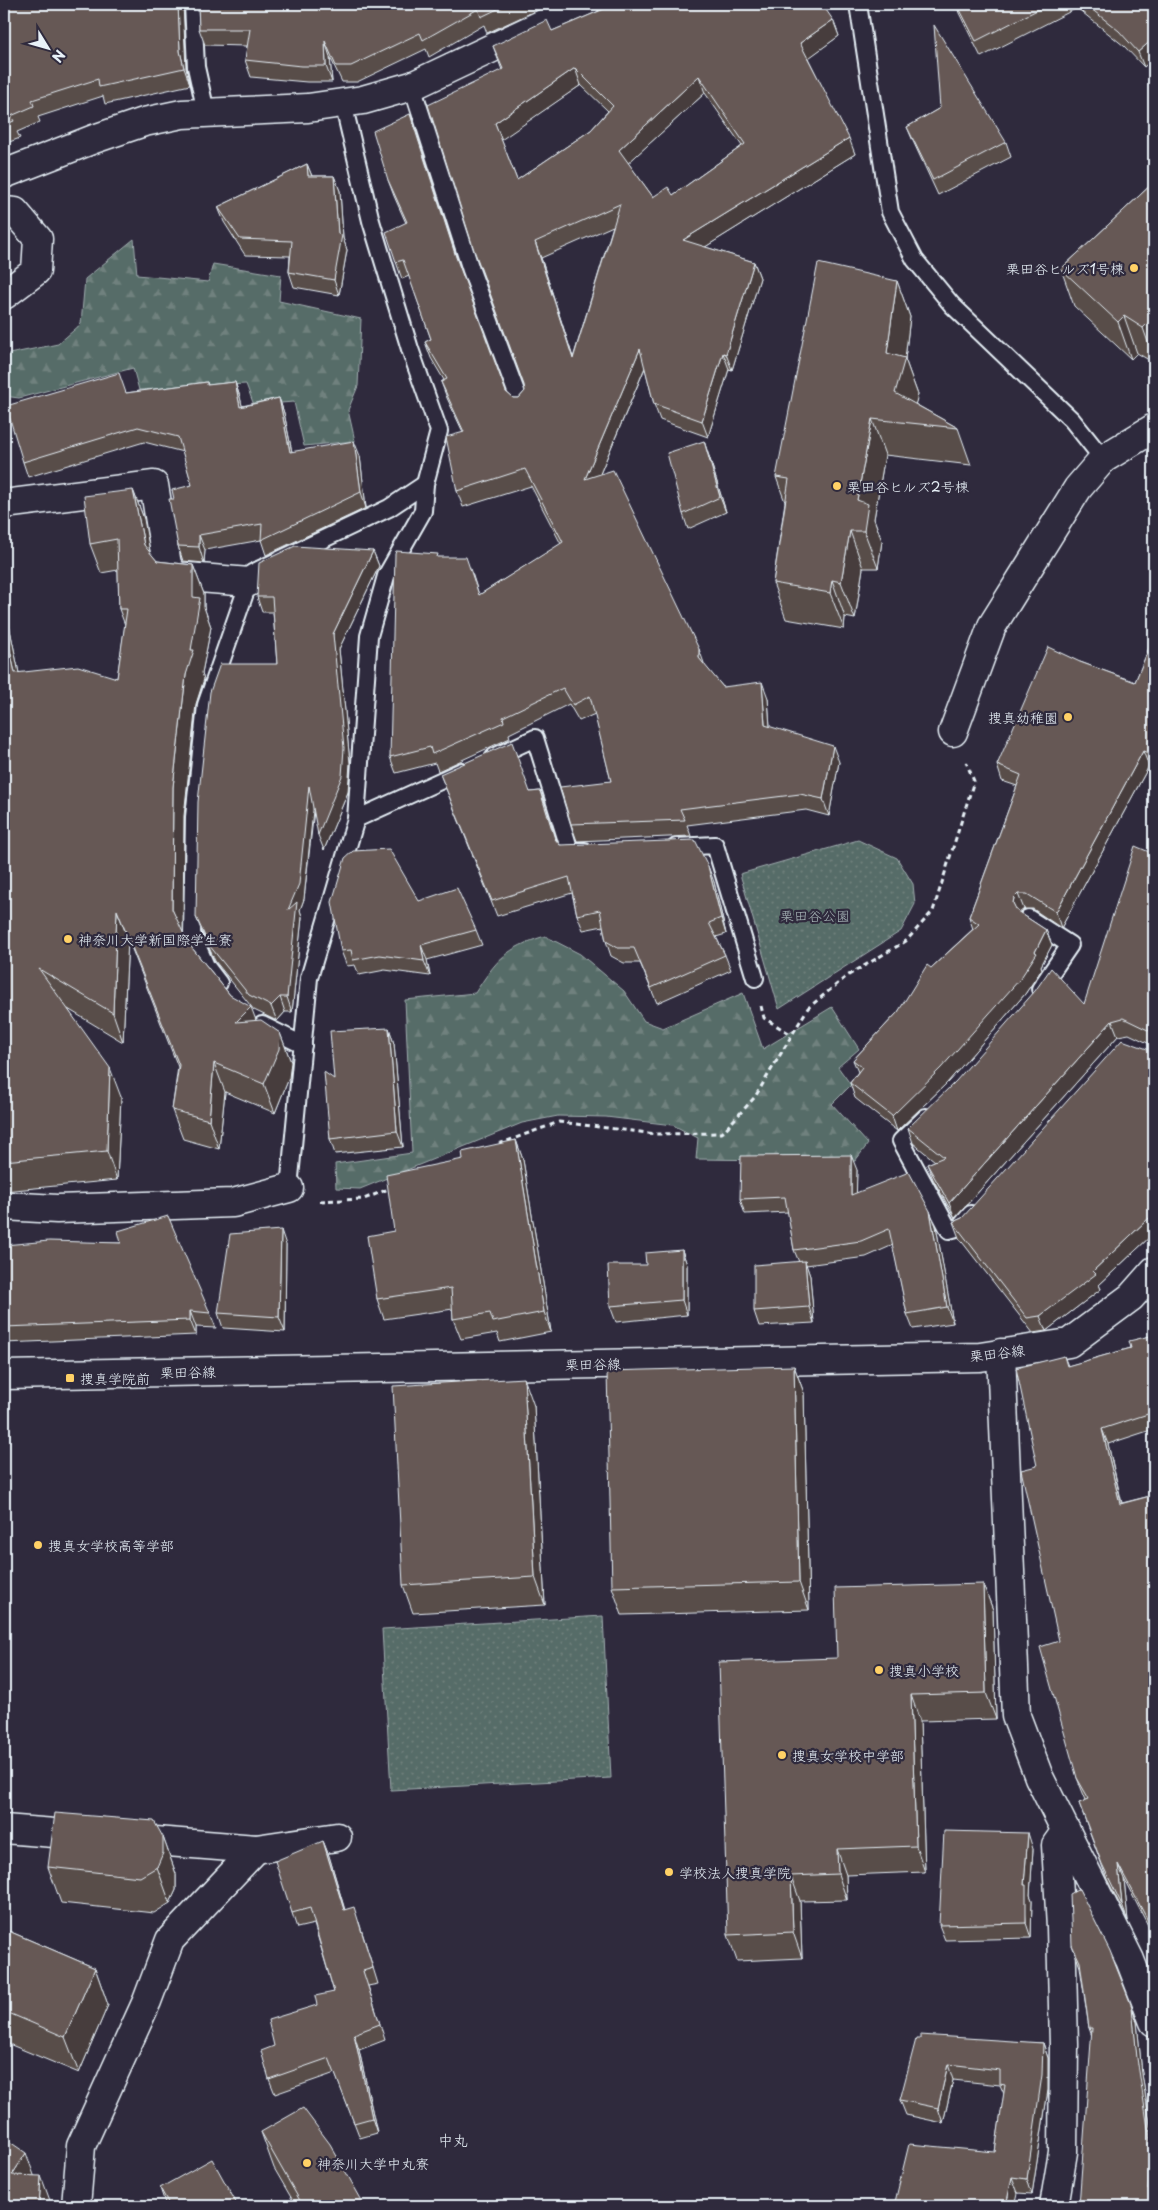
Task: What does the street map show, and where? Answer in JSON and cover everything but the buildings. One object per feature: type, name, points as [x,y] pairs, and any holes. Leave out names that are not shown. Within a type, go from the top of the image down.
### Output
[{"type":"street","points":[[4,174],[144,122],[182,114],[308,108],[363,100],[412,86],[586,4]]},
{"type":"street","points":[[4,211],[15,212],[38,239],[36,271],[4,296]]},
{"type":"street","points":[[953,732],[992,626],[1078,488],[1103,459],[1154,428]]},
{"type":"street","points":[[4,504],[154,485],[167,565],[175,576],[249,582]]},
{"type":"street","points":[[4,1206],[57,1209],[233,1202],[289,1188]]},
{"type":"street","name":"栗田谷線","points":[[4,1375],[970,1357],[1002,1354],[1069,1342],[1131,1297],[1152,1279]]},
{"type":"street","points":[[1002,1354],[1016,1716],[1039,1777],[1130,1960],[1153,2013]]},
{"type":"street","points":[[4,1829],[256,1849],[337,1837]]},
{"type":"street","points":[[1054,2206],[1063,2152],[1064,2044],[1061,1927],[1056,1845],[1066,1830]]},
{"type":"street","points":[[76,2206],[81,2146],[147,2001],[170,1940],[256,1849]]},
{"type":"lane","points":[[192,4],[196,67],[206,112]]},
{"type":"lane","points":[[858,4],[890,212],[915,260],[952,304],[1072,420],[1103,459]]},
{"type":"lane","points":[[412,86],[471,270],[521,405]]},
{"type":"lane","points":[[289,1188],[309,978],[356,819],[369,636],[386,576],[423,511],[425,484],[439,431],[410,349],[372,221],[343,103]]},
{"type":"lane","points":[[230,996],[206,966],[192,934],[194,817],[206,705],[252,574],[389,508],[425,484]]},
{"type":"lane","points":[[356,819],[535,738],[570,851],[599,850]]},
{"type":"lane","points":[[657,847],[715,845],[755,978]]},
{"type":"lane","points":[[1028,918],[1070,945],[1033,1000]]},
{"type":"lane","points":[[248,1018],[303,1045]]},
{"type":"lane","points":[[941,1103],[901,1142],[949,1230],[960,1227],[980,1204]]},
{"type":"path","points":[[495,1146],[559,1122],[656,1134],[722,1133],[755,1097],[808,1008],[846,976],[906,941],[933,911],[974,781],[953,732]]},
{"type":"path","points":[[755,978],[764,1018],[792,1035]]},
{"type":"path","points":[[289,1188],[300,1201],[364,1199],[399,1185]]},
{"type":"green space","points":[[134,239],[137,275],[208,282],[213,264],[281,275],[279,301],[361,319],[358,386],[348,410],[355,441],[304,446],[294,402],[254,405],[246,384],[139,390],[133,368],[19,398],[4,396],[4,355],[58,344],[81,324],[85,279]]},
{"type":"green space","name":"栗田谷公園","points":[[858,840],[897,858],[913,884],[915,904],[901,931],[779,1009],[740,874]]},
{"type":"green space","points":[[545,936],[580,954],[624,991],[644,1021],[663,1028],[743,993],[763,1049],[832,1007],[859,1049],[838,1067],[851,1085],[832,1104],[868,1144],[855,1161],[696,1159],[698,1138],[673,1125],[606,1117],[558,1116],[522,1123],[360,1189],[336,1188],[335,1164],[412,1153],[405,1000],[475,993],[490,971],[504,956],[521,945]]},
{"type":"green space","points":[[603,1616],[611,1778],[391,1790],[382,1629]]},
{"type":"place","name":"栗田谷ヒルズ1号棟","points":[[1134,268]]},
{"type":"place","name":"栗田谷ヒルズ2号棟","points":[[837,486]]},
{"type":"place","name":"捜真幼稚園","points":[[1068,717]]},
{"type":"place","name":"神奈川大学新国際学生寮","points":[[68,939]]},
{"type":"place","name":"捜真学院前","points":[[70,1378]]},
{"type":"place","name":"捜真女学校高等学部","points":[[38,1545]]},
{"type":"place","name":"捜真小学校","points":[[879,1670]]},
{"type":"place","name":"捜真女学校中学部","points":[[782,1755]]},
{"type":"place","name":"学校法人捜真学院","points":[[669,1872]]},
{"type":"place","name":"神奈川大学中丸寮","points":[[307,2163]]},
{"type":"district","name":"中丸","points":[[453,2139]]}]
